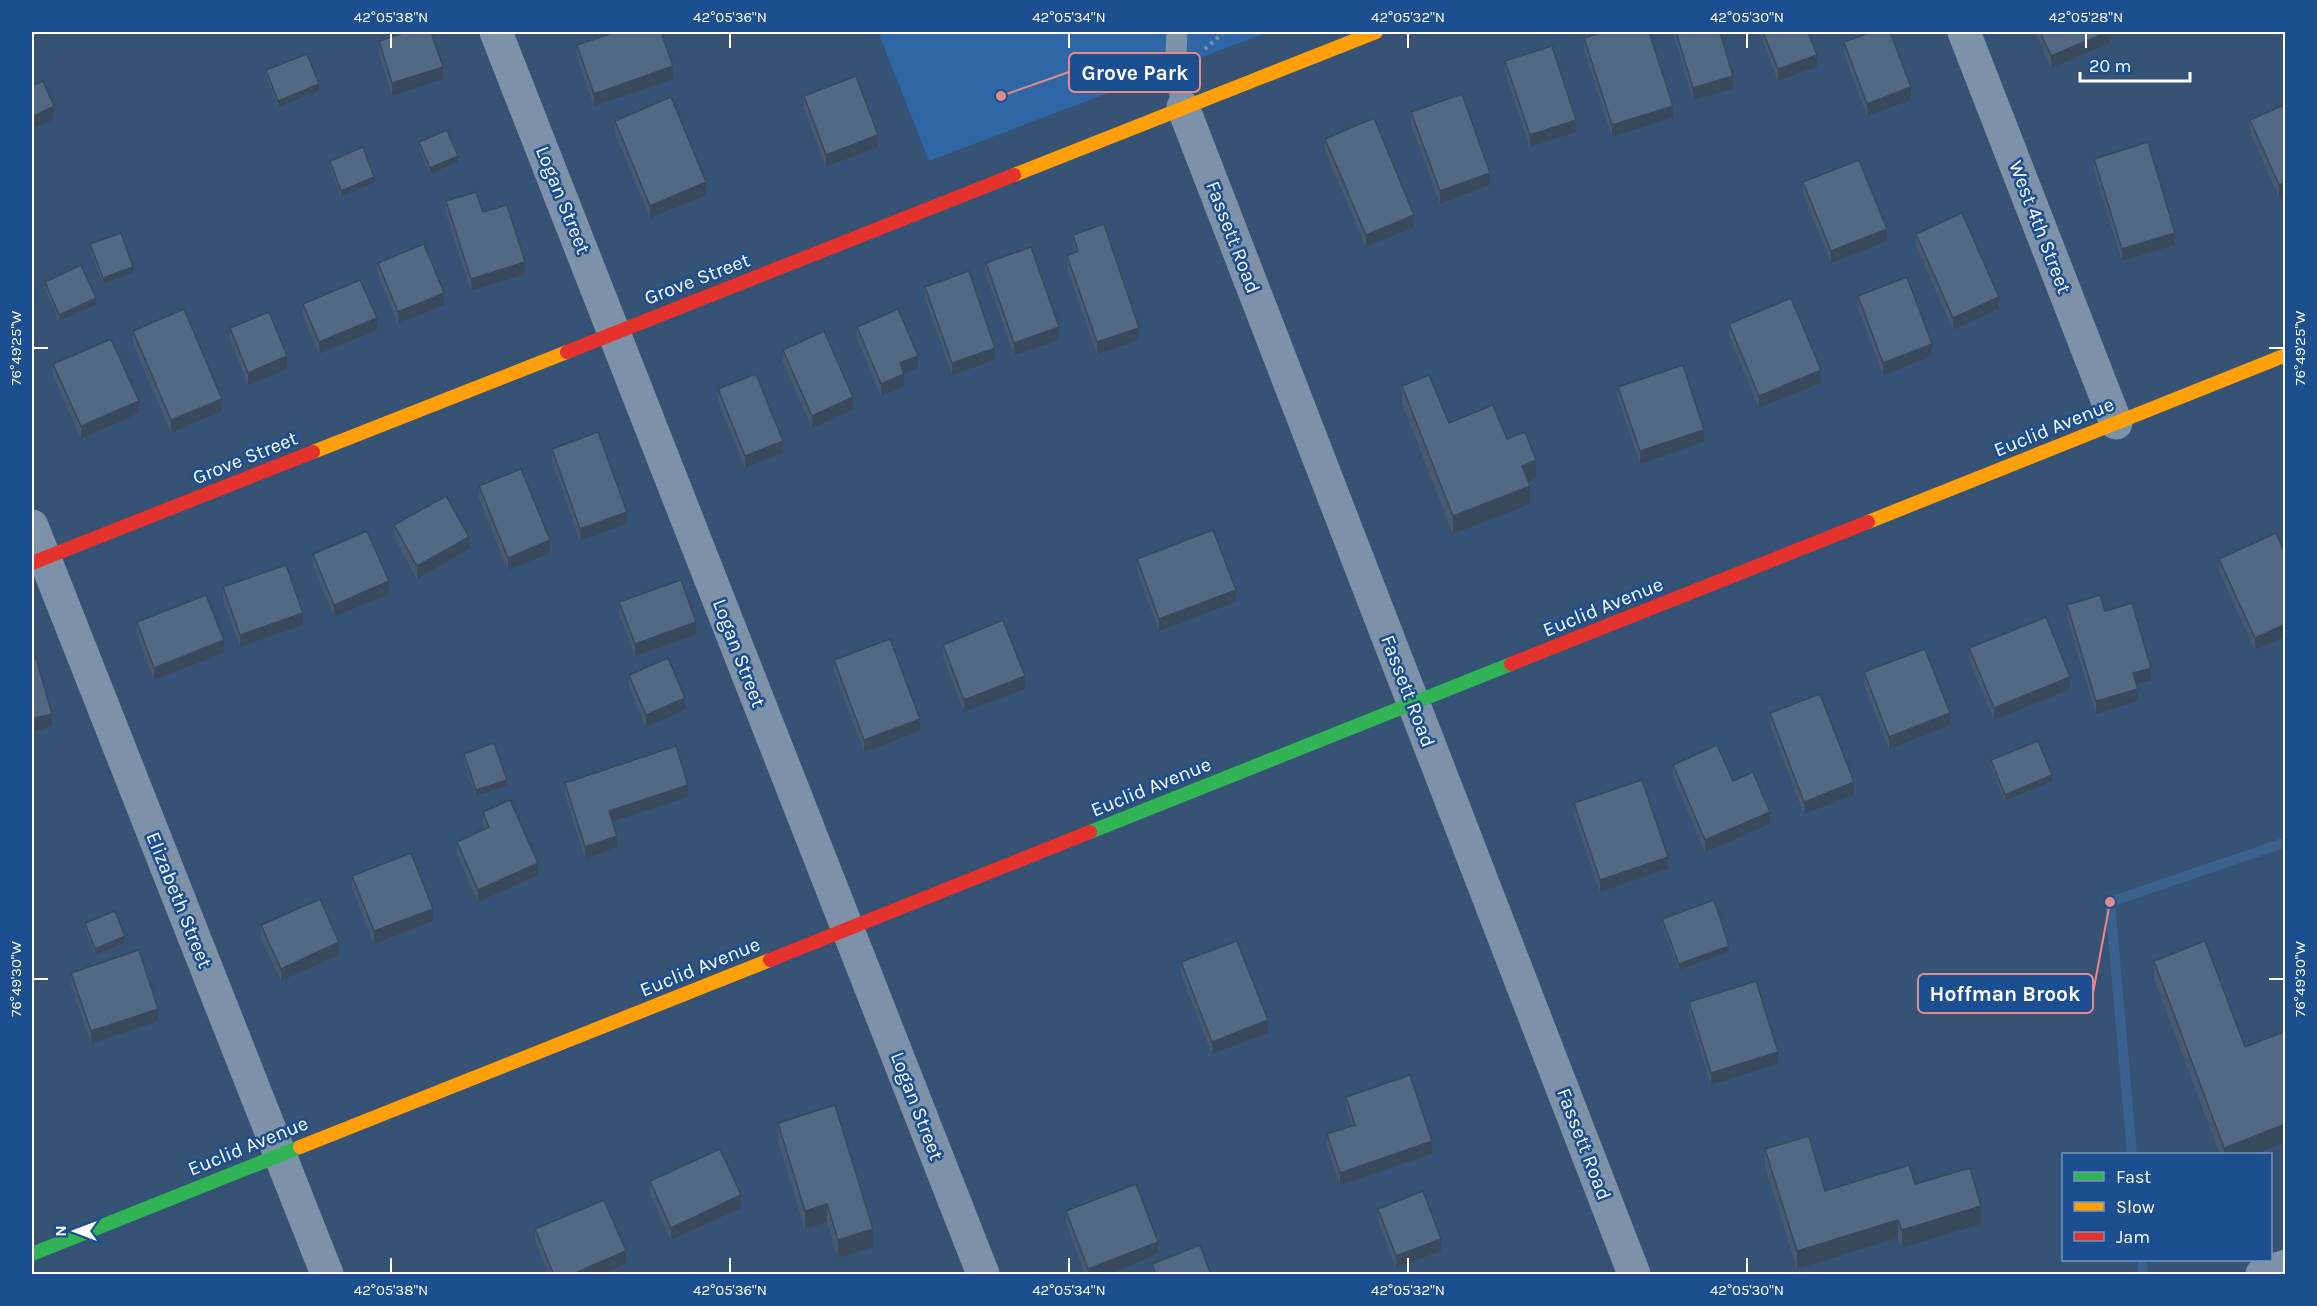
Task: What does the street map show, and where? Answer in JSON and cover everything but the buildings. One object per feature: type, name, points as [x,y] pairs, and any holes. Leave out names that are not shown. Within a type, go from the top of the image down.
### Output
[{"type":"street","name":"Logan Street","points":[[496,32],[983,1275]]},
{"type":"street","name":"Grove Street","points":[[38,560],[1376,32]]},
{"type":"street","name":"West 4th Street","points":[[1964,32],[2116,423]]},
{"type":"street","name":"Fassett Road","points":[[1183,107],[1634,1275]]},
{"type":"street","name":"Euclid Avenue","points":[[32,1254],[2286,355]]},
{"type":"street","name":"Elizabeth Street","points":[[32,526],[38,560],[327,1275]]},
{"type":"street","points":[[2262,1275],[2286,1266]]},
{"type":"lane","points":[[1177,32],[1175,74],[1183,107]]},
{"type":"shaded area","points":[[878,32],[1268,32],[929,161]]},
{"type":"waterway","points":[[2132,1153],[2110,902],[2286,842]]},
{"type":"waterway","points":[[2142,1261],[2143,1274]]},
{"type":"traffic: fast","points":[[1090,832],[1511,664]]},
{"type":"traffic: fast","points":[[32,1254],[300,1147]]},
{"type":"traffic: slow","points":[[1014,175],[1376,32]]},
{"type":"traffic: slow","points":[[313,452],[567,352]]},
{"type":"traffic: slow","points":[[1868,522],[2286,355]]},
{"type":"traffic: slow","points":[[300,1147],[770,960]]},
{"type":"traffic: jam","points":[[567,352],[1014,175]]},
{"type":"traffic: jam","points":[[32,563],[313,452]]},
{"type":"traffic: jam","points":[[1511,664],[1868,522]]},
{"type":"traffic: jam","points":[[770,960],[1090,832]]},
{"type":"place","name":"Grove Park","points":[[1001,96]]},
{"type":"place","name":"Hoffman Brook","points":[[2110,902]]}]
